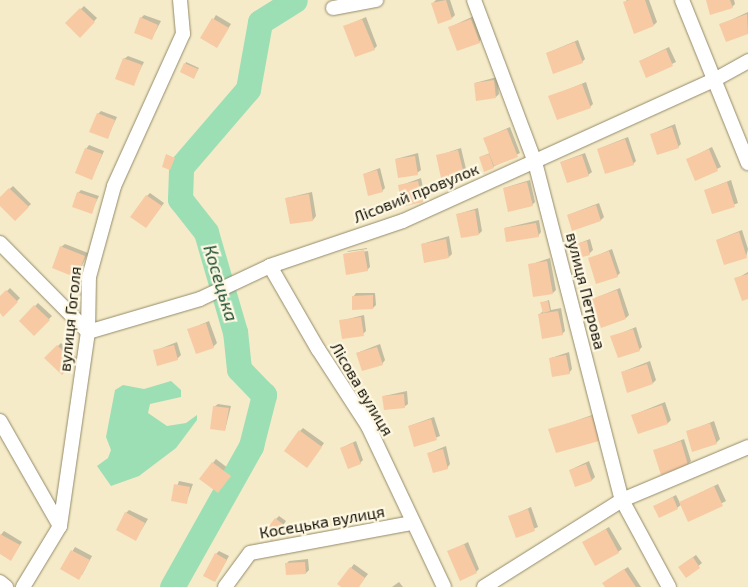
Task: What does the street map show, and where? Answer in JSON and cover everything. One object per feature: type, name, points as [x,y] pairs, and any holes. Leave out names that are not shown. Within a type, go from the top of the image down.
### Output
[{"type":"street","name":"вулиця Гоголя","points":[[23,587],[60,526],[88,332],[89,276],[114,186],[183,34],[180,0]]},
{"type":"street","points":[[333,8],[376,0]]},
{"type":"street","name":"вулиця Петрова","points":[[474,0],[535,162],[622,500],[669,587]]},
{"type":"street","points":[[682,0],[716,79],[748,163]]},
{"type":"street","name":"Лісовий провулок","points":[[88,332],[200,300],[270,266],[403,221],[716,79],[748,61]]},
{"type":"street","points":[[0,243],[88,332]]},
{"type":"street","name":"Лісова вулиця","points":[[270,266],[318,349],[368,426],[412,523],[444,587]]},
{"type":"street","points":[[0,421],[60,526]]},
{"type":"street","points":[[484,587],[622,500],[748,447]]},
{"type":"street","name":"Косецька вулиця","points":[[224,587],[250,553],[412,523]]},
{"type":"street","points":[[0,582],[6,587]]},
{"type":"shaded area","points":[[171,381],[181,390],[181,397],[150,404],[148,413],[167,426],[186,423],[197,415],[197,420],[176,448],[139,476],[111,486],[97,466],[108,458],[111,450],[106,437],[115,390],[123,385],[144,389]]},
{"type":"building","points":[[446,0],[452,19],[438,24],[431,3]]},
{"type":"building","points":[[645,0],[654,26],[634,34],[623,2]]},
{"type":"building","points":[[706,0],[730,0],[733,8],[710,15]]},
{"type":"building","points":[[80,8],[95,22],[80,38],[65,23]]},
{"type":"building","points":[[747,14],[748,34],[726,42],[719,24]]},
{"type":"building","points":[[140,17],[158,25],[152,40],[134,33]]},
{"type":"building","points":[[212,18],[229,28],[217,48],[200,38]]},
{"type":"building","points":[[362,19],[375,50],[355,57],[343,26]]},
{"type":"building","points":[[471,19],[480,43],[457,51],[448,27]]},
{"type":"building","points":[[575,42],[583,63],[553,74],[546,53]]},
{"type":"building","points":[[666,49],[673,66],[646,78],[639,61]]},
{"type":"building","points":[[123,58],[142,65],[134,86],[115,79]]},
{"type":"building","points":[[184,63],[198,69],[194,79],[180,72]]},
{"type":"building","points":[[494,80],[496,98],[476,101],[474,83]]},
{"type":"building","points":[[582,84],[591,108],[557,120],[548,96]]},
{"type":"building","points":[[97,113],[115,120],[108,139],[89,132]]},
{"type":"building","points":[[672,127],[679,148],[657,155],[650,134]]},
{"type":"building","points":[[507,129],[518,157],[494,166],[483,138]]},
{"type":"building","points":[[625,139],[634,165],[605,174],[597,149]]},
{"type":"building","points":[[85,148],[102,154],[92,180],[75,173]]},
{"type":"building","points":[[709,149],[718,171],[695,181],[686,159]]},
{"type":"building","points":[[458,150],[464,174],[441,178],[436,155]]},
{"type":"building","points":[[166,154],[175,158],[170,170],[162,167]]},
{"type":"building","points":[[489,154],[494,168],[484,172],[479,157]]},
{"type":"building","points":[[582,155],[589,176],[567,183],[560,162]]},
{"type":"building","points":[[415,156],[418,175],[398,178],[395,159]]},
{"type":"building","points":[[377,170],[383,192],[368,196],[363,174]]},
{"type":"building","points":[[418,181],[423,202],[402,207],[398,185]]},
{"type":"building","points":[[527,182],[533,206],[508,212],[503,188]]},
{"type":"building","points":[[727,182],[735,207],[712,214],[704,190]]},
{"type":"building","points":[[9,188],[29,207],[15,221],[0,206],[0,197]]},
{"type":"building","points":[[77,192],[97,199],[92,214],[72,207]]},
{"type":"building","points":[[309,194],[313,221],[290,224],[285,198]]},
{"type":"building","points":[[146,195],[162,206],[146,228],[130,217]]},
{"type":"building","points":[[596,205],[601,221],[572,231],[567,215]]},
{"type":"building","points":[[475,210],[479,235],[461,238],[456,214]]},
{"type":"building","points":[[536,223],[539,237],[506,242],[504,228]]},
{"type":"building","points":[[739,232],[747,258],[724,265],[716,240]]},
{"type":"building","points":[[446,239],[449,258],[424,263],[421,244]]},
{"type":"building","points":[[587,241],[590,255],[571,260],[567,246]]},
{"type":"building","points":[[60,246],[85,256],[77,278],[52,268]]},
{"type":"building","points":[[364,250],[368,271],[346,275],[343,254]]},
{"type":"building","points":[[609,251],[618,277],[596,284],[588,258]]},
{"type":"building","points":[[547,261],[553,294],[533,297],[528,264]]},
{"type":"building","points":[[748,274],[748,299],[742,301],[734,278]]},
{"type":"building","points":[[6,290],[18,302],[3,317],[0,313],[0,296]]},
{"type":"building","points":[[617,290],[626,319],[601,328],[591,299]]},
{"type":"building","points":[[373,295],[373,309],[352,310],[352,296]]},
{"type":"building","points":[[548,301],[550,311],[543,313],[540,302]]},
{"type":"building","points":[[34,305],[50,320],[34,336],[19,321]]},
{"type":"building","points":[[558,311],[563,335],[542,339],[538,314]]},
{"type":"building","points":[[361,317],[364,336],[342,339],[339,320]]},
{"type":"building","points":[[206,323],[214,348],[196,354],[187,329]]},
{"type":"building","points":[[633,329],[640,351],[618,358],[610,336]]},
{"type":"building","points":[[57,345],[74,362],[62,375],[44,358]]},
{"type":"building","points":[[174,345],[178,360],[157,366],[153,350]]},
{"type":"building","points":[[377,347],[383,365],[362,371],[356,353]]},
{"type":"building","points":[[566,355],[570,374],[552,377],[549,358]]},
{"type":"building","points":[[647,364],[653,384],[627,393],[621,372]]},
{"type":"building","points":[[404,394],[405,408],[384,410],[382,396]]},
{"type":"building","points":[[662,405],[668,424],[638,434],[631,415]]},
{"type":"building","points":[[213,406],[229,408],[225,431],[210,429]]},
{"type":"building","points":[[592,416],[599,441],[556,453],[548,429]]},
{"type":"building","points":[[431,419],[437,440],[414,447],[408,426]]},
{"type":"building","points":[[710,423],[717,444],[692,452],[686,431]]},
{"type":"building","points":[[299,430],[322,447],[307,468],[284,451]]},
{"type":"building","points":[[681,441],[688,465],[661,475],[653,450]]},
{"type":"building","points":[[353,443],[361,464],[348,469],[340,448]]},
{"type":"building","points":[[443,449],[448,469],[433,473],[427,453]]},
{"type":"building","points":[[212,462],[231,476],[218,493],[199,479]]},
{"type":"building","points":[[586,464],[592,481],[575,487],[569,470]]},
{"type":"building","points":[[174,484],[190,487],[187,504],[171,501]]},
{"type":"building","points":[[714,486],[723,506],[688,522],[679,502]]},
{"type":"building","points":[[673,497],[678,509],[659,518],[653,506]]},
{"type":"building","points":[[528,509],[535,531],[516,538],[508,516]]},
{"type":"building","points":[[125,512],[145,523],[136,541],[116,530]]},
{"type":"building","points":[[275,518],[284,525],[272,541],[263,534]]},
{"type":"building","points":[[606,529],[619,553],[595,566],[582,542]]},
{"type":"building","points":[[0,534],[20,545],[11,561],[0,554]]},
{"type":"building","points":[[464,544],[477,573],[460,581],[447,551]]},
{"type":"building","points":[[71,550],[90,560],[79,580],[60,569]]},
{"type":"building","points":[[215,553],[227,560],[215,582],[203,576]]},
{"type":"building","points":[[693,557],[700,568],[686,578],[678,567]]},
{"type":"building","points":[[305,562],[306,574],[286,575],[285,563]]},
{"type":"building","points":[[350,567],[365,578],[359,587],[341,587],[337,584]]},
{"type":"building","points":[[624,569],[636,587],[605,587],[602,583]]},
{"type":"waterway","name":"Косецька","points":[[172,587],[251,446],[264,395],[239,369],[235,332],[206,232],[180,199],[181,167],[248,89],[260,22],[295,0]]}]
